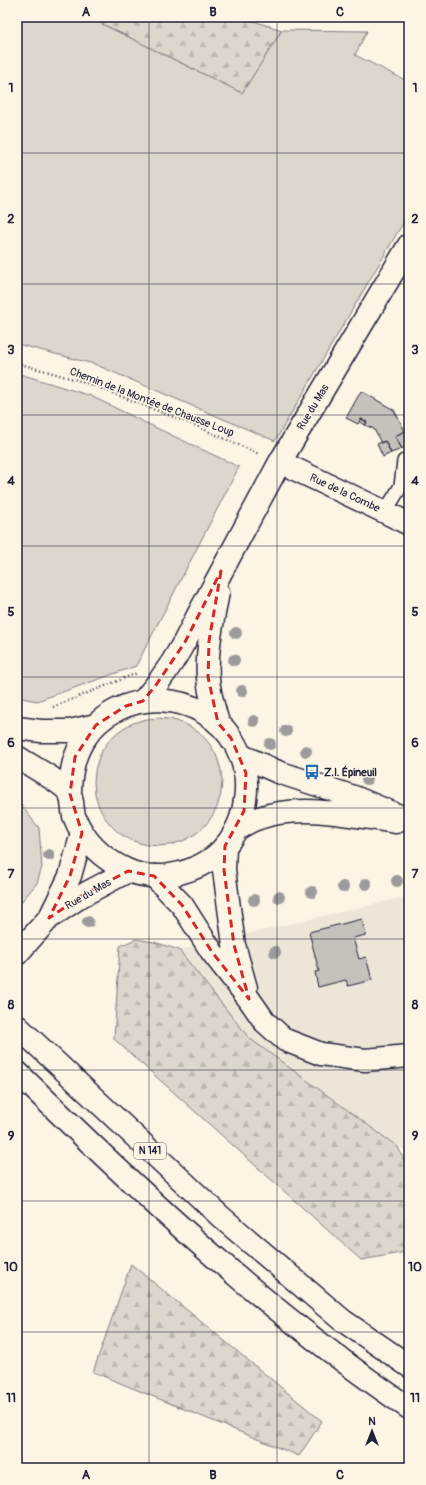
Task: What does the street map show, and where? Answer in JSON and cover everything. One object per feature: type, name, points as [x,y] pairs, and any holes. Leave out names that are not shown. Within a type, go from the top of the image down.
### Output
[{"type":"main road","name":"Rue du Mas","points":[[143,701],[156,685],[185,642],[221,571],[280,462],[409,245]]},
{"type":"main road","name":"Rue de la Combe","points":[[280,462],[409,524]]},
{"type":"main road","name":"Rue du Mas","points":[[218,723],[208,677],[209,641],[221,571]]},
{"type":"main road","points":[[249,999],[234,944],[224,870],[231,837],[244,811],[247,792],[246,773],[240,755],[231,738],[218,723],[202,711],[183,703],[163,700],[143,701],[126,706],[110,714],[96,725],[84,740],[75,757],[70,775],[70,794],[74,814],[82,833],[94,849],[110,862],[128,871],[154,876],[174,875],[193,869],[210,859],[231,837],[258,818],[270,815],[302,811],[346,814],[409,822]]},
{"type":"main road","points":[[17,728],[41,731],[70,731],[96,725]]},
{"type":"main road","points":[[240,755],[278,772],[354,797],[409,822]]},
{"type":"main road","points":[[17,757],[53,779],[70,794]]},
{"type":"main road","name":"Rue du Mas","points":[[50,918],[70,876],[82,833]]},
{"type":"main road","name":"Rue du Mas","points":[[22,949],[50,918],[83,895],[128,871]]},
{"type":"main road","points":[[154,876],[182,905],[212,952],[249,999],[264,1022],[285,1040],[321,1054],[365,1060],[409,1056]]},
{"type":"main road","name":"N 141","points":[[17,1026],[221,1217],[342,1320],[409,1366]]},
{"type":"main road","points":[[17,1072],[207,1251],[259,1296],[409,1408]]},
{"type":"lane","points":[[385,512],[401,486],[404,461]]},
{"type":"path","name":"Chemin de la Montée de Chausse Loup","points":[[17,363],[84,382],[194,425],[280,462]]},
{"type":"path","points":[[41,731],[48,709],[144,670]]},
{"type":"highlighted area","points":[[221,571],[209,641],[208,677],[218,723],[231,738],[246,773],[244,811],[225,846],[224,870],[234,945],[249,999],[212,952],[182,905],[154,876],[128,871],[83,895],[49,918],[70,876],[82,833],[70,794],[75,757],[96,725],[126,706],[143,701],[156,685],[185,642]]},
{"type":"shaded area","points":[[409,896],[409,1154],[249,1038],[179,950]]},
{"type":"green space","points":[[17,17],[88,17],[242,93],[282,30],[367,31],[355,55],[409,82],[409,213],[275,441],[94,364],[17,344]]},
{"type":"green space","points":[[88,17],[240,17],[282,30],[242,93]]},
{"type":"green space","points":[[17,373],[91,396],[239,467],[136,666],[37,701],[17,697]]},
{"type":"green space","points":[[164,718],[188,725],[199,732],[208,741],[217,757],[221,769],[221,795],[215,812],[208,823],[199,832],[188,839],[171,845],[152,846],[128,839],[117,832],[108,823],[101,812],[95,795],[94,776],[101,752],[108,741],[117,732],[128,725],[145,719]]},
{"type":"green space","points":[[17,800],[39,828],[42,867],[37,883],[17,907]]},
{"type":"green space","points":[[136,939],[154,942],[179,950],[249,1038],[398,1147],[409,1172],[409,1254],[406,1252],[361,1260],[114,1039],[120,946]]},
{"type":"green space","points":[[131,1264],[322,1421],[299,1456],[93,1372]]},
{"type":"building","points":[[361,391],[394,410],[405,431],[395,436],[402,449],[391,453],[385,441],[381,443],[374,429],[365,425],[367,422],[361,419],[358,424],[346,418]]},
{"type":"building","points":[[361,419],[367,422],[365,425],[359,421]]},
{"type":"building","points":[[405,431],[409,440],[409,445],[402,449],[395,436]]},
{"type":"building","points":[[385,441],[391,453],[383,457],[377,444]]},
{"type":"building","points":[[362,919],[366,935],[353,938],[359,959],[366,957],[372,980],[348,986],[346,980],[318,987],[315,972],[319,971],[309,932]]},
{"type":"place","name":"Z.I. Épineuil","points":[[312,772]]}]
